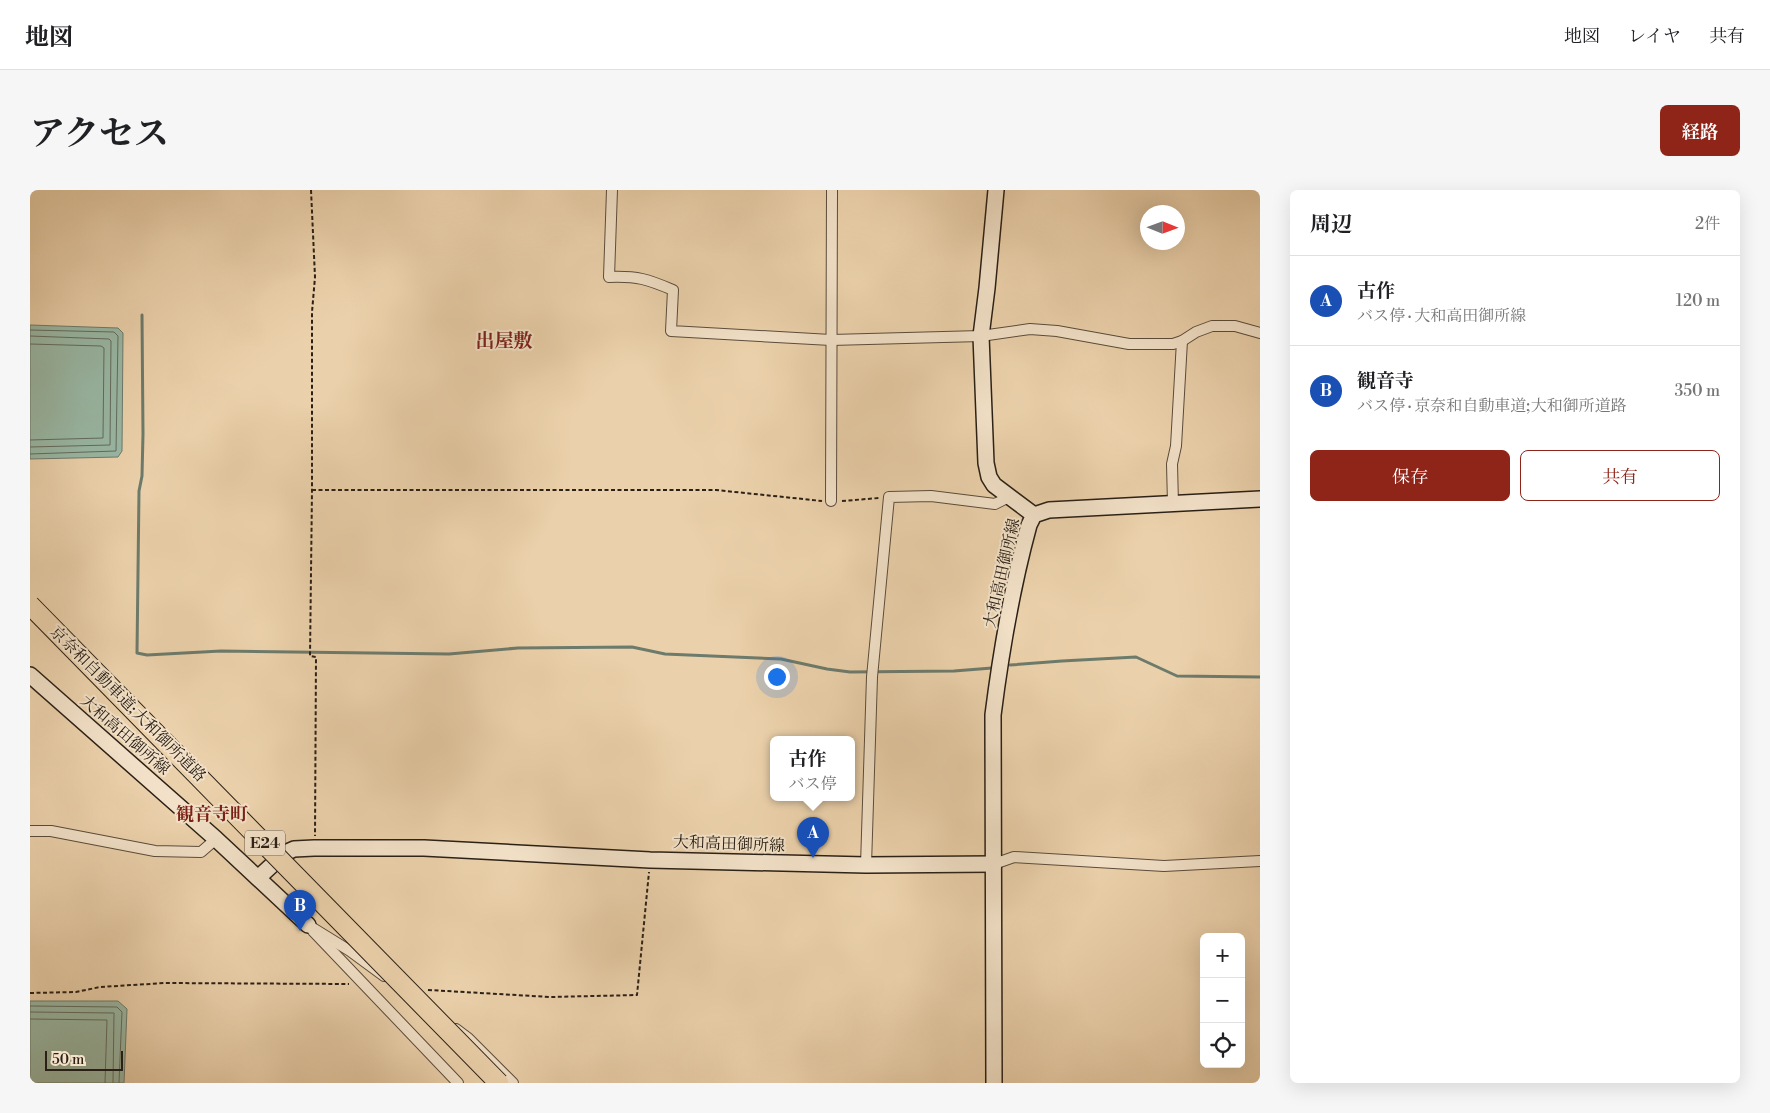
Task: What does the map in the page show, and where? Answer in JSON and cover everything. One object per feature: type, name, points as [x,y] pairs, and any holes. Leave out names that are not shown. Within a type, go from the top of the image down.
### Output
[{"type":"highway","name":"京奈和自動車道;大和御所道路","points":[[30,604],[499,1083]]},
{"type":"main road","points":[[996,190],[981,336],[986,463],[989,477],[994,485],[1034,515]]},
{"type":"main road","name":"大和高田御所線","points":[[30,675],[258,878],[285,854],[294,849],[314,848],[424,848],[650,860],[866,866],[994,864],[993,716],[998,674],[1012,601],[1026,536],[1034,515],[1049,510],[1173,504],[1247,498],[1260,499]]},
{"type":"main road","points":[[994,864],[994,1083]]},
{"type":"main road","points":[[258,878],[308,925]]},
{"type":"street","points":[[612,190],[609,277],[632,276],[646,279],[673,290],[672,331],[831,340],[981,336],[1030,330],[1057,331],[1129,344],[1173,344],[1212,326],[1235,326],[1260,333]]},
{"type":"street","points":[[831,501],[832,190]]},
{"type":"street","points":[[1173,504],[1172,464],[1176,446],[1182,340]]},
{"type":"street","points":[[866,866],[873,673],[889,497],[931,496],[995,504],[1009,497]]},
{"type":"street","points":[[30,832],[51,831],[154,851],[201,852],[216,839]]},
{"type":"street","points":[[994,864],[1014,857],[1164,866],[1260,861]]},
{"type":"street","points":[[308,925],[320,940],[458,1083]]},
{"type":"street","points":[[308,925],[350,951],[468,1038],[513,1083]]},
{"type":"path","points":[[311,190],[315,277],[312,312],[310,656],[316,657],[314,848]]},
{"type":"path","points":[[312,490],[716,490],[831,501],[889,497]]},
{"type":"path","points":[[423,991],[550,997],[637,995],[650,860]]},
{"type":"path","points":[[30,993],[76,992],[100,987],[165,983],[346,985],[359,981]]},
{"type":"water","points":[[30,325],[118,328],[123,333],[122,451],[118,457],[30,459]]},
{"type":"water","points":[[30,1001],[118,1001],[127,1009],[124,1083],[30,1083]]},
{"type":"waterway","points":[[142,315],[143,434],[142,476],[139,491],[137,653],[147,655],[221,651],[449,654],[518,648],[632,647],[665,654],[781,659],[850,672],[954,671],[992,668]]},
{"type":"waterway","points":[[1010,665],[1136,657],[1177,676],[1260,677]]},
{"type":"place","name":"古作","points":[[813,858]]},
{"type":"place","name":"観音寺","points":[[300,931]]},
{"type":"district","name":"出屋敷","points":[[504,341]]},
{"type":"district","name":"観音寺町","points":[[212,814]]}]
